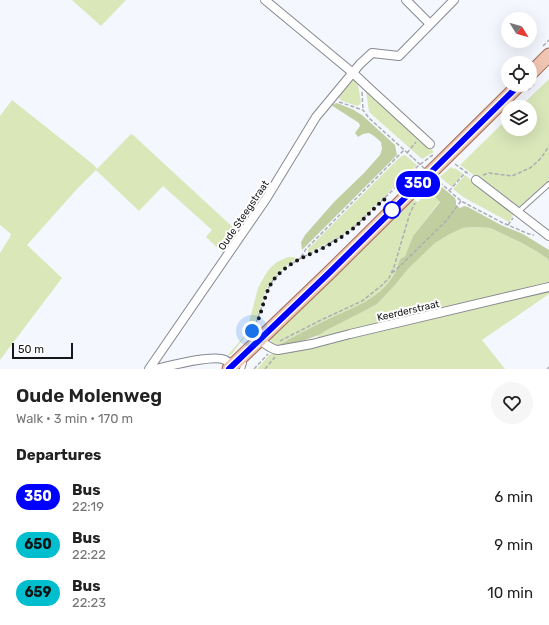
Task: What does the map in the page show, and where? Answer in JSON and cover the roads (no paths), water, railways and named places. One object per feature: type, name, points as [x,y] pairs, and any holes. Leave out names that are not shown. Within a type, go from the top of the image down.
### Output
[{"type":"main road","points":[[537,73],[549,55]]},
{"type":"main road","points":[[236,366],[267,342],[330,272],[519,92]]},
{"type":"street","points":[[265,0],[353,72],[360,81],[430,144]]},
{"type":"street","points":[[406,0],[430,24],[454,0]]},
{"type":"street","name":"Oude Steegstraat","points":[[150,369],[266,199],[316,117],[353,72],[372,53],[399,56],[430,24]]},
{"type":"street","points":[[477,181],[546,234]]},
{"type":"street","name":"Keerderstraat","points":[[267,342],[312,344],[549,287]]},
{"type":"street","points":[[156,369],[203,359],[222,359],[236,366]]},
{"type":"lane","points":[[518,212],[549,184]]}]
